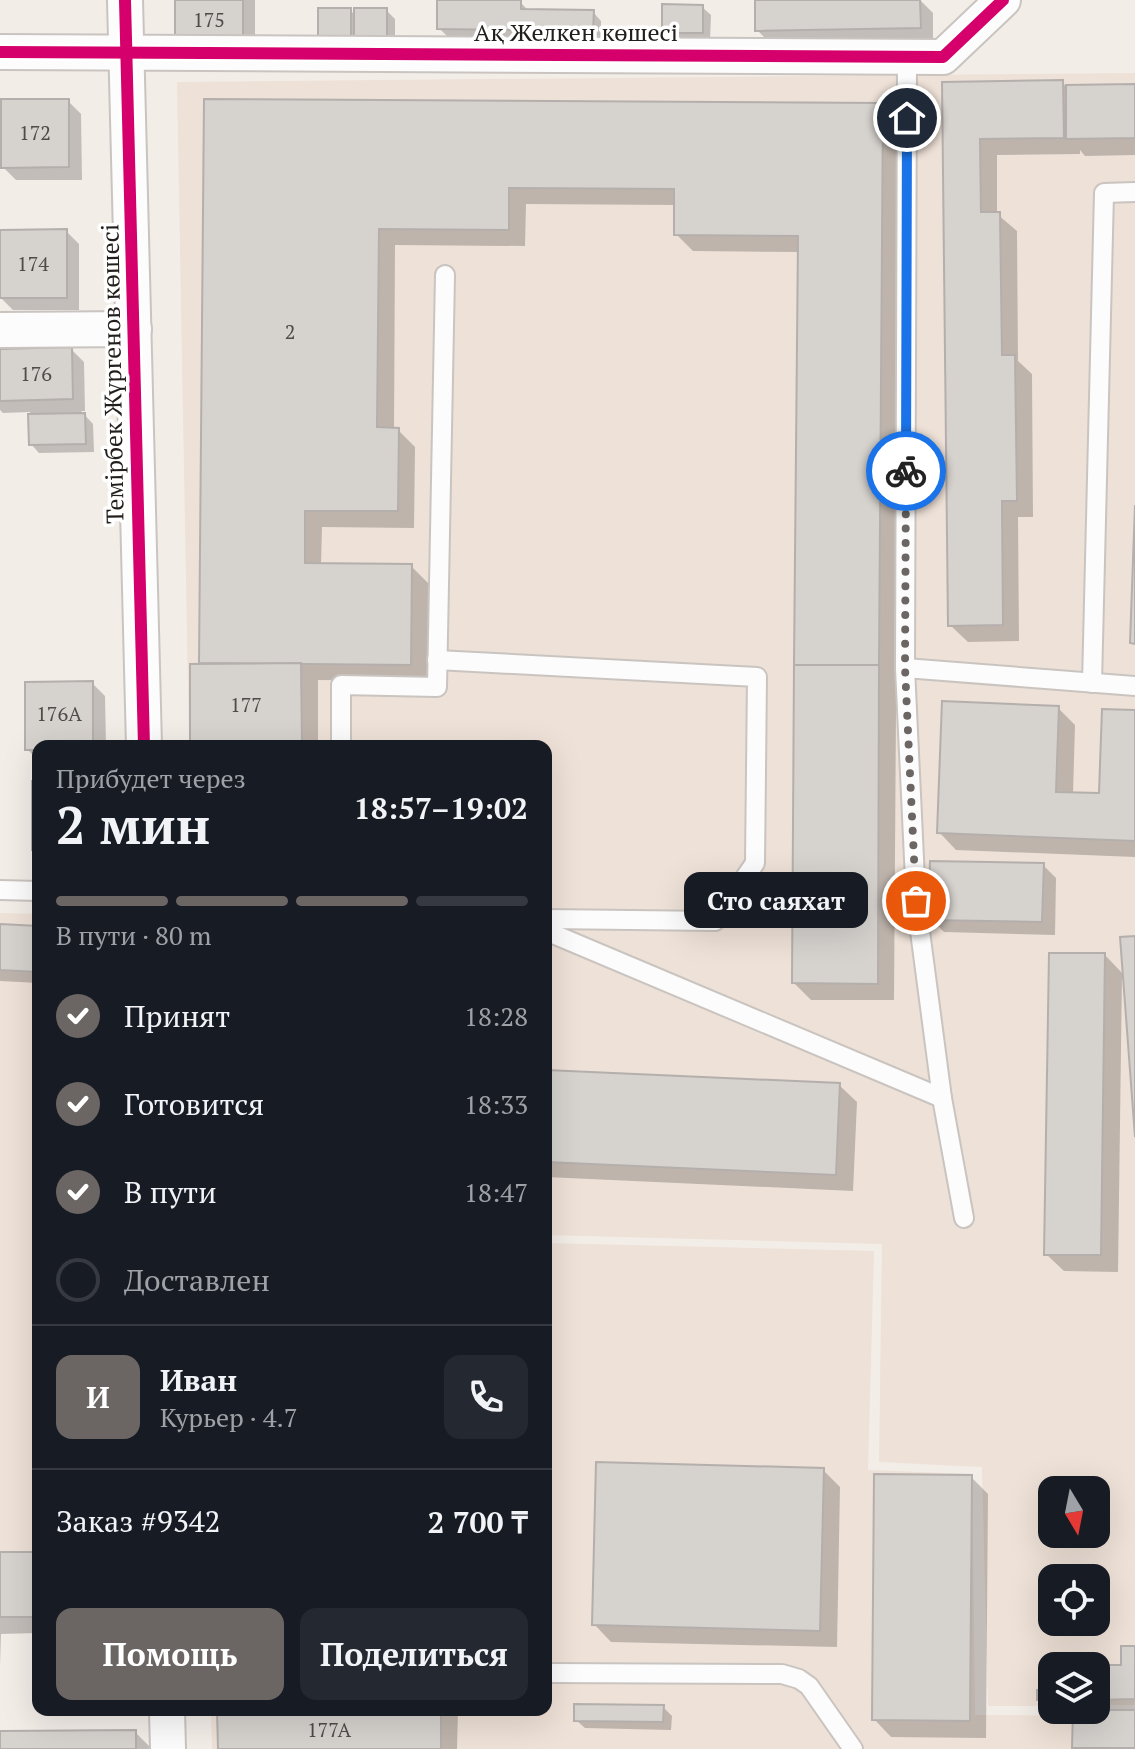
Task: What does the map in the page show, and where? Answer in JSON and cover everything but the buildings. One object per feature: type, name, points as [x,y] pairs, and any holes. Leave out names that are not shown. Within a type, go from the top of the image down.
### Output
[{"type":"street","name":"Темірбек Жүргенов көшесі","points":[[125,0],[144,740]]},
{"type":"street","name":"Ақ Желкен көшесі","points":[[0,52],[943,57],[1003,0]]},
{"type":"street","points":[[0,330],[134,329]]},
{"type":"street","points":[[167,1716],[168,1749]]},
{"type":"lane","points":[[907,57],[905,668],[916,901],[942,1098],[964,1218]]},
{"type":"lane","points":[[1092,683],[1104,193],[1135,192]]},
{"type":"lane","points":[[341,740],[341,685],[437,687],[445,275]]},
{"type":"lane","points":[[437,660],[757,677],[755,863],[715,921],[552,919]]},
{"type":"lane","points":[[905,668],[1135,686]]},
{"type":"lane","points":[[0,890],[32,891]]},
{"type":"lane","points":[[552,934],[942,1098]]},
{"type":"lane","points":[[552,1673],[782,1674],[809,1686],[853,1749]]},
{"type":"shaded area","points":[[1135,73],[1135,1705],[1110,1705],[1110,1652],[1038,1652],[1038,1706],[988,1706],[982,1467],[879,1462],[882,1244],[552,1235],[552,740],[189,740],[177,82]]},
{"type":"shaded area","points":[[0,913],[32,914],[32,1617],[0,1617]]},
{"type":"shaded area","points":[[552,1243],[874,1251],[868,1470],[972,1474],[975,1715],[1038,1715],[1038,1724],[1110,1724],[1110,1716],[1135,1716],[1135,1749],[212,1749],[211,1716],[552,1716]]},
{"type":"cycle path","points":[[125,0],[144,740]]},
{"type":"cycle path","points":[[0,52],[943,57],[1003,0]]},
{"type":"way so far","points":[[906,471],[905,668],[916,901]]},
{"type":"place","name":"Сто саяхат","points":[[916,901]]},
{"type":"route","points":[[906,471],[907,118]]}]
